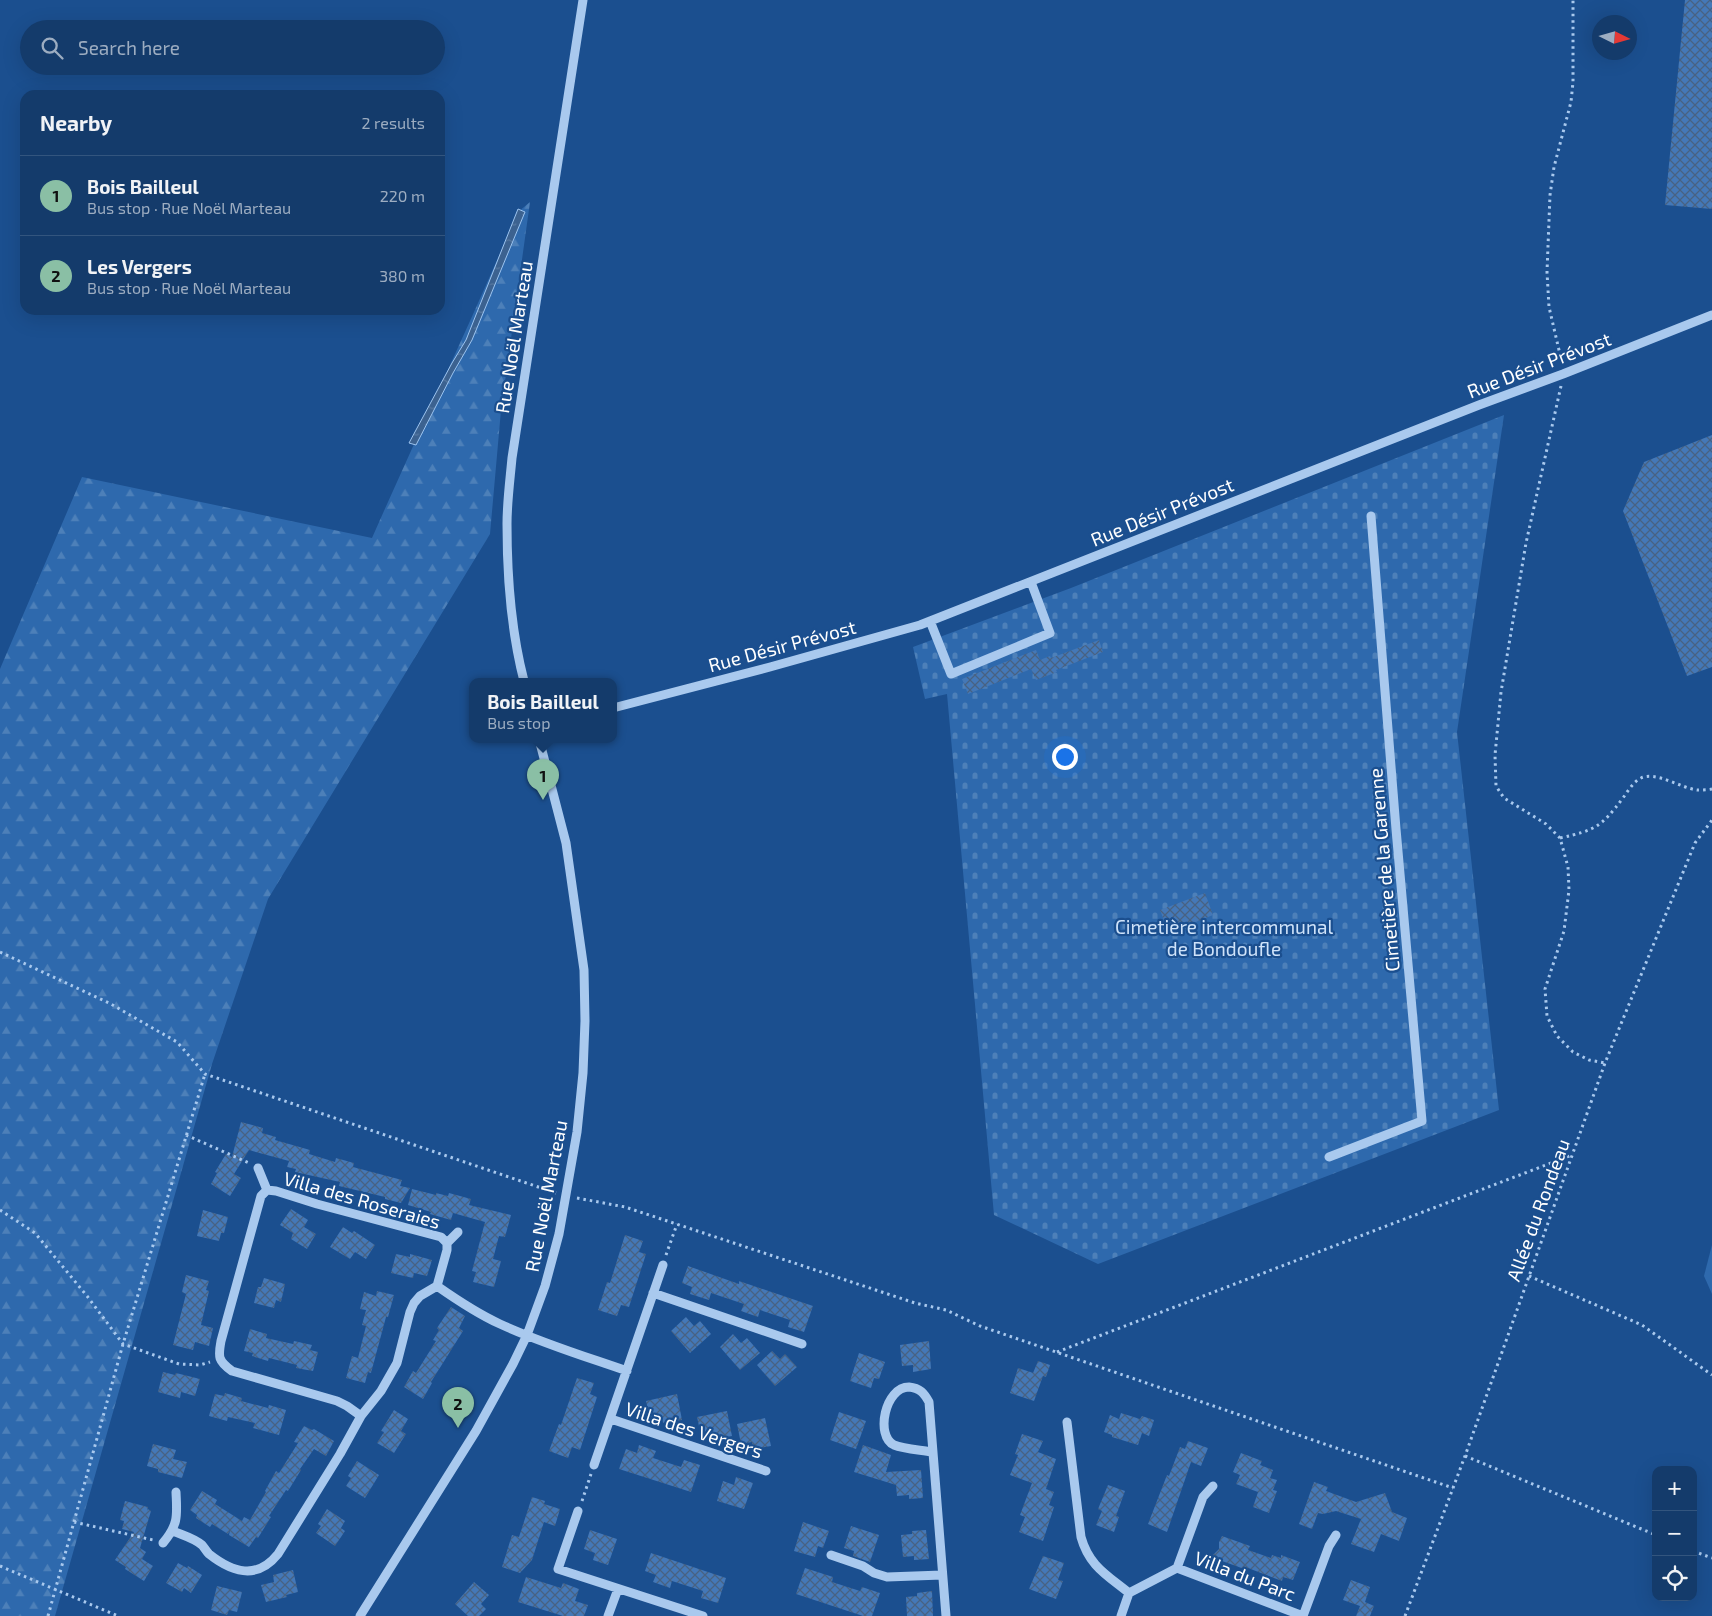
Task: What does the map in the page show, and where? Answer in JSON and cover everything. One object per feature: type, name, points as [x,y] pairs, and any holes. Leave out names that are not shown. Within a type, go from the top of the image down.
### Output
[{"type":"street","name":"Rue Noël Marteau","points":[[523,678],[513,618],[508,571],[507,522],[512,458],[583,0]]},
{"type":"street","name":"Rue Désir Prévost","points":[[617,707],[770,667],[930,621],[1479,404],[1563,374],[1712,315]]},
{"type":"street","name":"Cimetière de la Garenne","points":[[1329,1157],[1422,1121],[1371,516]]},
{"type":"street","points":[[930,621],[951,674],[1050,633],[1031,582]]},
{"type":"street","name":"Rue Noël Marteau","points":[[360,1616],[476,1431],[513,1364],[527,1335],[545,1286],[559,1234],[577,1132],[583,1073],[584,970],[566,843],[540,743]]},
{"type":"street","name":"Villa des Roseraies","points":[[258,1168],[267,1190]]},
{"type":"street","name":"Villa des Roseraies","points":[[267,1190],[430,1234],[441,1238],[447,1243]]},
{"type":"street","name":"Villa des Roseraies","points":[[220,1360],[221,1341],[261,1196],[267,1190]]},
{"type":"street","name":"Villa des Roseraies","points":[[437,1286],[447,1250],[447,1243],[458,1232]]},
{"type":"street","name":"Villa des Vergers","points":[[594,1465],[663,1265]]},
{"type":"street","points":[[173,1531],[193,1539],[202,1545],[208,1553],[233,1569],[252,1570],[262,1568],[271,1562],[278,1554],[340,1454],[361,1416],[381,1391],[397,1363],[414,1303],[420,1296],[437,1286],[468,1307],[499,1324],[527,1335]]},
{"type":"street","points":[[653,1293],[802,1344]]},
{"type":"street","name":"Villa des Vergers","points":[[527,1335],[552,1346],[627,1370]]},
{"type":"street","points":[[220,1360],[232,1371],[337,1401],[348,1406],[361,1416]]},
{"type":"street","points":[[932,1452],[894,1445],[885,1434],[886,1414],[891,1396],[897,1390],[905,1387],[914,1388],[923,1392],[929,1402],[946,1616]]},
{"type":"street","name":"Villa des Vergers","points":[[611,1420],[766,1471]]},
{"type":"street","points":[[1067,1422],[1081,1537],[1085,1551],[1092,1562],[1129,1593],[1122,1616]]},
{"type":"street","name":"Villa du Parc","points":[[1129,1593],[1177,1568],[1203,1497],[1213,1486]]},
{"type":"street","points":[[163,1543],[173,1531],[177,1516],[176,1492]]},
{"type":"street","points":[[578,1511],[558,1569],[702,1616]]},
{"type":"street","name":"Villa du Parc","points":[[1177,1568],[1303,1616],[1329,1546],[1336,1535]]},
{"type":"street","points":[[831,1555],[863,1566],[874,1573],[886,1577],[942,1575]]},
{"type":"street","points":[[608,1616],[618,1589]]},
{"type":"path","points":[[1573,0],[1573,82],[1571,102],[1554,167],[1550,194],[1547,272],[1549,307],[1562,360],[1563,374],[1526,543],[1501,692],[1495,755],[1496,786],[1504,798],[1546,824],[1560,838],[1568,867],[1569,890],[1564,931],[1545,989],[1547,1016],[1557,1036],[1573,1052],[1588,1060],[1604,1063]]},
{"type":"path","points":[[1560,838],[1597,827],[1609,817],[1633,785],[1642,778],[1654,776],[1696,790],[1712,789]]},
{"type":"path","name":"Allée du Rondeau","points":[[1405,1616],[1465,1456],[1604,1063],[1695,843],[1712,820]]},
{"type":"path","points":[[0,952],[109,1003],[177,1042],[205,1074],[566,1196],[625,1207],[915,1304],[946,1310],[980,1326],[1453,1488]]},
{"type":"path","points":[[48,1616],[123,1344],[205,1074]]},
{"type":"path","points":[[186,1135],[258,1168]]},
{"type":"path","points":[[1057,1352],[1572,1154]]},
{"type":"path","points":[[0,1210],[35,1233],[87,1296],[123,1344],[179,1364],[200,1365],[220,1360]]},
{"type":"path","points":[[663,1265],[677,1224]]},
{"type":"path","points":[[1529,1276],[1642,1325],[1712,1375]]},
{"type":"path","points":[[1465,1456],[1652,1534]]},
{"type":"path","points":[[578,1511],[587,1485]]},
{"type":"path","points":[[74,1522],[163,1543]]},
{"type":"path","points":[[1697,1552],[1712,1558]]},
{"type":"path","points":[[0,1566],[118,1616]]},
{"type":"green space","points":[[530,202],[501,410],[490,534],[268,899],[212,1064],[55,1616],[0,1616],[0,669],[82,477],[372,538],[518,212]]},
{"type":"green space","name":"Cimetière intercommunal de Bondoufle","points":[[1504,415],[1457,732],[1499,1110],[1098,1264],[994,1215],[947,694],[925,699],[913,647],[1071,588]]},
{"type":"green space","points":[[1712,1245],[1712,1294],[1704,1276]]},
{"type":"water","points":[[518,209],[525,212],[472,340],[416,445],[409,443],[466,340]]},
{"type":"building","points":[[1685,0],[1712,0],[1712,209],[1665,205]]},
{"type":"building","points":[[1712,435],[1712,667],[1687,676],[1623,511],[1644,462]]},
{"type":"building","points":[[1099,640],[1103,652],[1056,670],[1057,672],[1036,680],[1031,669],[968,694],[962,679],[1036,650],[1040,660],[1050,656],[1051,658]]},
{"type":"building","points":[[1205,893],[1213,915],[1169,933],[1160,910]]},
{"type":"building","points":[[241,1122],[263,1128],[262,1133],[276,1137],[275,1140],[310,1150],[309,1154],[335,1162],[336,1158],[354,1163],[353,1167],[402,1180],[400,1186],[410,1188],[401,1203],[385,1199],[385,1197],[339,1186],[340,1182],[295,1172],[296,1169],[287,1167],[289,1161],[249,1150],[234,1174],[241,1178],[230,1196],[211,1184],[217,1173],[215,1172],[226,1154],[232,1157]]},
{"type":"building","points":[[412,1189],[436,1195],[436,1193],[448,1196],[449,1193],[471,1199],[469,1205],[511,1215],[505,1237],[499,1236],[493,1259],[501,1261],[494,1287],[473,1282],[476,1272],[472,1271],[485,1222],[453,1213],[451,1220],[408,1205]]},
{"type":"building","points":[[291,1209],[308,1220],[304,1227],[316,1234],[307,1249],[291,1239],[293,1233],[280,1225]]},
{"type":"building","points":[[203,1210],[228,1217],[224,1233],[221,1233],[219,1241],[197,1236]]},
{"type":"building","points":[[343,1227],[352,1233],[354,1231],[375,1245],[366,1259],[355,1252],[350,1259],[330,1247]]},
{"type":"building","points":[[625,1235],[643,1241],[639,1252],[646,1254],[629,1307],[621,1305],[617,1316],[598,1310],[607,1282],[610,1283]]},
{"type":"building","points":[[396,1254],[410,1257],[410,1254],[432,1260],[427,1276],[414,1273],[413,1278],[391,1273]]},
{"type":"building","points":[[688,1266],[739,1284],[739,1281],[813,1306],[804,1332],[788,1327],[790,1320],[760,1310],[758,1317],[741,1311],[744,1304],[711,1293],[709,1300],[690,1294],[692,1287],[682,1283]]},
{"type":"building","points":[[186,1275],[209,1281],[206,1290],[209,1291],[201,1325],[213,1328],[209,1346],[195,1342],[193,1350],[173,1345],[186,1294],[182,1292]]},
{"type":"building","points":[[264,1278],[285,1284],[281,1302],[276,1300],[274,1308],[254,1303],[258,1287],[261,1287]]},
{"type":"building","points":[[377,1291],[394,1295],[371,1373],[368,1372],[365,1383],[346,1378],[352,1356],[358,1358],[366,1326],[362,1325],[366,1310],[360,1309],[364,1292],[376,1296]]},
{"type":"building","points":[[451,1307],[465,1316],[459,1328],[463,1331],[431,1382],[423,1399],[404,1387],[413,1371],[416,1373],[436,1341],[433,1340],[439,1330],[437,1328]]},
{"type":"building","points":[[686,1317],[694,1326],[700,1321],[711,1334],[690,1353],[671,1331]]},
{"type":"building","points":[[250,1329],[267,1334],[266,1338],[293,1344],[294,1341],[312,1345],[310,1350],[318,1352],[313,1371],[296,1368],[297,1365],[269,1358],[268,1361],[252,1356],[253,1353],[244,1351]]},
{"type":"building","points":[[733,1334],[741,1343],[747,1338],[760,1353],[740,1370],[720,1347]]},
{"type":"building","points":[[929,1341],[931,1369],[913,1372],[913,1365],[902,1366],[900,1345]]},
{"type":"building","points":[[772,1351],[780,1359],[785,1354],[797,1367],[775,1386],[757,1365]]},
{"type":"building","points":[[859,1353],[885,1362],[879,1379],[874,1378],[871,1388],[850,1381]]},
{"type":"building","points":[[1038,1361],[1050,1365],[1046,1377],[1043,1376],[1034,1401],[1010,1393],[1018,1368],[1033,1373]]},
{"type":"building","points":[[163,1372],[200,1379],[195,1396],[181,1392],[180,1398],[158,1392]]},
{"type":"building","points":[[577,1378],[594,1383],[590,1394],[597,1397],[580,1450],[572,1447],[568,1458],[549,1451],[559,1424],[561,1425]]},
{"type":"building","points":[[225,1393],[242,1398],[241,1401],[268,1408],[269,1405],[286,1410],[279,1435],[253,1428],[255,1423],[228,1417],[227,1421],[209,1416],[215,1394],[224,1396]]},
{"type":"building","points":[[677,1394],[682,1420],[663,1423],[661,1416],[650,1418],[646,1401]]},
{"type":"building","points":[[394,1410],[408,1419],[401,1431],[406,1434],[394,1453],[377,1443],[384,1432],[381,1431]]},
{"type":"building","points":[[727,1411],[732,1436],[713,1439],[712,1432],[701,1435],[697,1417]]},
{"type":"building","points":[[839,1412],[866,1421],[856,1449],[830,1440]]},
{"type":"building","points":[[1121,1413],[1140,1419],[1142,1416],[1154,1420],[1149,1436],[1142,1433],[1138,1445],[1112,1437],[1112,1435],[1104,1432],[1110,1415],[1119,1419]]},
{"type":"building","points":[[765,1418],[771,1446],[753,1449],[752,1442],[741,1444],[737,1424]]},
{"type":"building","points":[[304,1426],[312,1430],[314,1429],[334,1441],[326,1456],[314,1449],[288,1491],[286,1490],[269,1516],[271,1517],[258,1538],[256,1537],[249,1547],[229,1535],[230,1530],[228,1534],[212,1524],[210,1527],[196,1518],[197,1515],[190,1510],[202,1491],[217,1500],[215,1504],[242,1521],[244,1517],[250,1520],[276,1471],[279,1473],[298,1443],[294,1442]]},
{"type":"building","points":[[1022,1434],[1043,1441],[1038,1452],[1056,1459],[1046,1489],[1054,1492],[1049,1505],[1054,1507],[1043,1541],[1019,1532],[1025,1517],[1020,1515],[1032,1483],[1010,1475],[1018,1455],[1015,1454]]},
{"type":"building","points":[[1188,1441],[1208,1448],[1201,1466],[1191,1462],[1167,1532],[1148,1524],[1180,1447],[1185,1449]]},
{"type":"building","points":[[153,1444],[176,1450],[173,1459],[187,1462],[182,1478],[158,1472],[158,1469],[147,1466]]},
{"type":"building","points":[[639,1445],[656,1451],[653,1458],[681,1467],[684,1460],[700,1465],[691,1492],[619,1469],[626,1449],[637,1453]]},
{"type":"building","points":[[863,1445],[891,1455],[886,1472],[921,1470],[923,1498],[909,1499],[909,1495],[897,1496],[896,1485],[854,1472]]},
{"type":"building","points":[[1241,1453],[1262,1461],[1260,1465],[1273,1470],[1270,1478],[1277,1480],[1273,1490],[1277,1491],[1269,1513],[1253,1507],[1258,1492],[1236,1484],[1240,1475],[1233,1472]]},
{"type":"building","points":[[357,1461],[379,1475],[365,1498],[346,1486],[351,1478],[348,1476]]},
{"type":"building","points":[[736,1477],[753,1483],[744,1509],[717,1501],[723,1481],[734,1485]]},
{"type":"building","points":[[1314,1482],[1328,1487],[1326,1491],[1356,1502],[1385,1493],[1392,1512],[1407,1518],[1399,1541],[1381,1534],[1374,1552],[1351,1544],[1361,1519],[1336,1511],[1323,1514],[1318,1513],[1312,1529],[1299,1524]]},
{"type":"building","points":[[1108,1485],[1125,1491],[1116,1516],[1119,1517],[1114,1532],[1096,1525],[1102,1511],[1098,1509]]},
{"type":"building","points":[[532,1497],[545,1501],[544,1504],[560,1509],[555,1526],[544,1522],[532,1560],[520,1573],[502,1567],[512,1535],[519,1537]]},
{"type":"building","points":[[125,1501],[148,1507],[147,1511],[148,1509],[151,1511],[140,1548],[146,1552],[142,1559],[153,1566],[144,1581],[115,1560],[134,1532],[122,1529],[124,1521],[120,1520]]},
{"type":"building","points":[[327,1509],[345,1521],[341,1528],[345,1531],[335,1546],[316,1533],[321,1526],[318,1524]]},
{"type":"building","points":[[803,1522],[829,1531],[823,1548],[818,1546],[815,1557],[794,1551]]},
{"type":"building","points":[[851,1526],[879,1535],[870,1562],[853,1556],[854,1551],[844,1548]]},
{"type":"building","points":[[590,1530],[617,1539],[608,1565],[593,1560],[595,1553],[584,1549]]},
{"type":"building","points":[[926,1530],[929,1559],[914,1560],[914,1556],[903,1557],[901,1535],[912,1534],[912,1531]]},
{"type":"building","points":[[1222,1536],[1250,1546],[1248,1550],[1271,1558],[1272,1555],[1281,1558],[1281,1555],[1300,1562],[1293,1580],[1283,1577],[1282,1581],[1211,1557],[1219,1549],[1219,1542]]},
{"type":"building","points":[[651,1553],[726,1578],[718,1603],[701,1598],[703,1591],[672,1581],[670,1588],[653,1582],[656,1575],[645,1571]]},
{"type":"building","points":[[1043,1556],[1064,1563],[1058,1580],[1063,1581],[1056,1599],[1029,1589]]},
{"type":"building","points":[[178,1563],[187,1568],[188,1566],[202,1575],[191,1593],[184,1588],[182,1592],[166,1583]]},
{"type":"building","points":[[805,1568],[833,1577],[832,1582],[860,1591],[862,1587],[880,1593],[872,1616],[863,1616],[796,1594]]},
{"type":"building","points":[[293,1570],[298,1592],[266,1602],[261,1585],[274,1582],[273,1575]]},
{"type":"building","points":[[526,1577],[561,1588],[563,1583],[579,1589],[575,1601],[588,1605],[584,1616],[563,1616],[518,1602]]},
{"type":"building","points":[[1351,1580],[1370,1587],[1365,1602],[1374,1606],[1370,1616],[1356,1616],[1360,1606],[1343,1600]]},
{"type":"building","points":[[474,1582],[489,1595],[481,1604],[486,1609],[479,1616],[468,1616],[455,1604]]},
{"type":"building","points":[[217,1586],[242,1592],[237,1612],[229,1610],[227,1615],[211,1610]]},
{"type":"building","points":[[932,1591],[933,1616],[907,1616],[906,1597]]},
{"type":"place","name":"Bois Bailleul","points":[[543,800]]},
{"type":"place","name":"Les Vergers","points":[[458,1428]]}]
